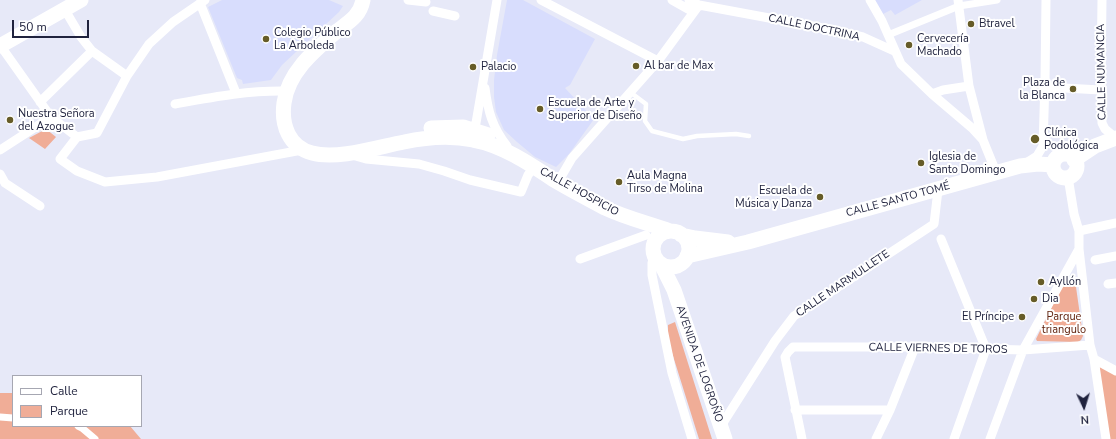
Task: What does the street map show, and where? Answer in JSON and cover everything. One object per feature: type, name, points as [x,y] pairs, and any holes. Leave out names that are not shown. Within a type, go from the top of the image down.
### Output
[{"type":"main road","points":[[0,46],[62,5],[81,0]]},
{"type":"main road","points":[[362,4],[357,15],[306,60],[290,82],[284,103],[284,124],[288,135],[295,145],[302,150],[313,154],[331,155],[439,137],[474,140],[500,149],[530,165]]},
{"type":"main road","points":[[368,150],[392,138],[415,130],[439,127],[463,127],[468,131],[483,133],[503,142],[530,165]]},
{"type":"main road","points":[[1074,160],[1095,146],[1116,138]]},
{"type":"main road","points":[[1060,155],[1068,155],[1074,160],[1076,163],[1075,171],[1072,175],[1068,177],[1057,176],[1053,169],[1056,158],[1060,155]]},
{"type":"main road","name":"CALLE SANTO TOMÉ","points":[[684,260],[938,190],[996,172],[1020,166],[1038,164],[1053,165]]},
{"type":"main road","name":"CALLE HOSPICIO","points":[[530,165],[605,208],[633,220],[676,233]]},
{"type":"main road","name":"CALLE HOSPICIO","points":[[633,220],[654,250]]},
{"type":"main road","points":[[673,288],[684,260],[688,245],[676,233],[664,232],[658,236],[654,250],[671,267],[684,260]]},
{"type":"main road","name":"CALLE SANTO TOMÉ","points":[[676,233],[720,242],[743,243]]},
{"type":"main road","name":"AVENIDA DE LOGROÑO","points":[[654,250],[673,288],[723,433]]},
{"type":"street","points":[[408,0],[426,2]]},
{"type":"street","points":[[414,140],[432,133],[468,131],[476,123],[497,0]]},
{"type":"street","points":[[541,0],[658,61]]},
{"type":"street","name":"CALLE DOCTRINA","points":[[672,0],[688,9],[694,2],[830,29],[863,37],[894,51]]},
{"type":"street","points":[[870,0],[882,21],[901,64],[932,94],[972,128],[983,140]]},
{"type":"street","points":[[888,35],[958,3],[997,0]]},
{"type":"street","points":[[1020,166],[1037,156],[1042,146],[1045,87],[1046,0]]},
{"type":"street","name":"CALLE NUMANCIA","points":[[1102,0],[1102,123],[1105,129],[1116,138]]},
{"type":"street","points":[[236,93],[202,1],[174,22],[149,44],[127,76],[97,134],[76,137],[60,158],[77,171],[105,182],[157,177],[302,150]]},
{"type":"street","points":[[558,182],[572,158],[658,61],[694,2]]},
{"type":"street","points":[[958,3],[969,86],[983,140],[996,172]]},
{"type":"street","points":[[62,5],[81,37],[92,51],[127,76]]},
{"type":"street","points":[[433,11],[455,16]]},
{"type":"street","points":[[0,46],[51,117],[76,137]]},
{"type":"street","points":[[40,102],[92,51]]},
{"type":"street","points":[[484,78],[490,117],[500,137],[507,146]]},
{"type":"street","points":[[932,94],[943,90],[969,86]]},
{"type":"street","points":[[1045,87],[1101,86]]},
{"type":"street","points":[[175,104],[236,93],[265,90],[288,91]]},
{"type":"street","points":[[0,150],[51,117]]},
{"type":"street","points":[[347,153],[366,159],[419,164],[444,170],[470,180],[521,192],[530,165]]},
{"type":"street","points":[[0,174],[6,184],[40,206]]},
{"type":"street","points":[[1068,177],[1078,231],[1090,345],[1094,359],[1106,439]]},
{"type":"street","name":"CALLE MARMULLETE","points":[[723,433],[775,341],[794,316],[934,224],[938,190]]},
{"type":"street","points":[[1078,231],[1116,223]]},
{"type":"street","points":[[941,239],[986,349],[954,439]]},
{"type":"street","points":[[990,439],[1023,350],[1079,249]]},
{"type":"street","points":[[580,259],[654,250],[652,275],[672,373],[692,439]]},
{"type":"street","points":[[1095,260],[1116,256]]},
{"type":"street","name":"CALLE VIERNES DE TOROS","points":[[795,410],[786,357],[788,352],[793,347],[915,347],[1023,350],[1090,345]]},
{"type":"street","points":[[876,439],[890,410],[915,347]]},
{"type":"street","points":[[1094,359],[1116,372]]},
{"type":"street","points":[[802,439],[795,410],[890,410]]},
{"type":"street","points":[[0,417],[12,418]]},
{"type":"street","points":[[80,427],[94,439]]},
{"type":"lane","points":[[630,92],[646,104],[645,121],[652,131],[683,139],[697,136],[736,134],[749,136]]},
{"type":"shaded area","name":"Colegio Público La Arboleda","points":[[222,0],[329,0],[343,6],[339,12],[282,65],[271,80],[243,84],[242,80],[237,78],[208,7]]},
{"type":"shaded area","points":[[507,0],[523,0],[595,39],[570,85],[565,88],[594,119],[569,154],[556,167],[535,157],[517,142],[504,130],[496,112],[494,80]]},
{"type":"shaded area","points":[[875,0],[922,0],[895,15],[891,10],[883,14]]},
{"type":"green space","points":[[46,129],[56,137],[45,149],[29,138]]},
{"type":"green space","name":"Parque triangulo","points":[[1070,281],[1074,283],[1076,287],[1083,336],[1081,340],[1078,342],[1037,341],[1036,339],[1061,288],[1065,283]]},
{"type":"green space","points":[[675,322],[712,439],[699,439],[668,340],[668,325]]},
{"type":"green space","points":[[1094,359],[1116,372],[1116,439],[1106,439]]},
{"type":"green space","points":[[0,393],[12,393],[12,427],[131,427],[141,439],[0,439]]},
{"type":"place","name":"Btravel","points":[[971,24]]},
{"type":"place","name":"Colegio Público La Arboleda","points":[[266,39]]},
{"type":"place","name":"Cervecería Machado","points":[[909,45]]},
{"type":"place","name":"Al bar de Max","points":[[636,66]]},
{"type":"place","name":"Palacio","points":[[473,67]]},
{"type":"place","name":"Plaza de la Blanca","points":[[1073,89]]},
{"type":"place","name":"Escuela de Arte y Superior de Diseño","points":[[540,109]]},
{"type":"place","name":"Nuestra Señora del Azogue","points":[[10,120]]},
{"type":"place","name":"Clínica Podológica","points":[[1035,139]]},
{"type":"place","name":"Iglesia de Santo Domingo","points":[[921,163]]},
{"type":"place","name":"Aula Magna Tirso de Molina","points":[[619,182]]},
{"type":"place","name":"Escuela de Música y Danza","points":[[820,197]]},
{"type":"place","name":"Ayllón","points":[[1041,282]]},
{"type":"place","name":"Dia","points":[[1034,299]]},
{"type":"place","name":"El Príncipe","points":[[1022,317]]}]
